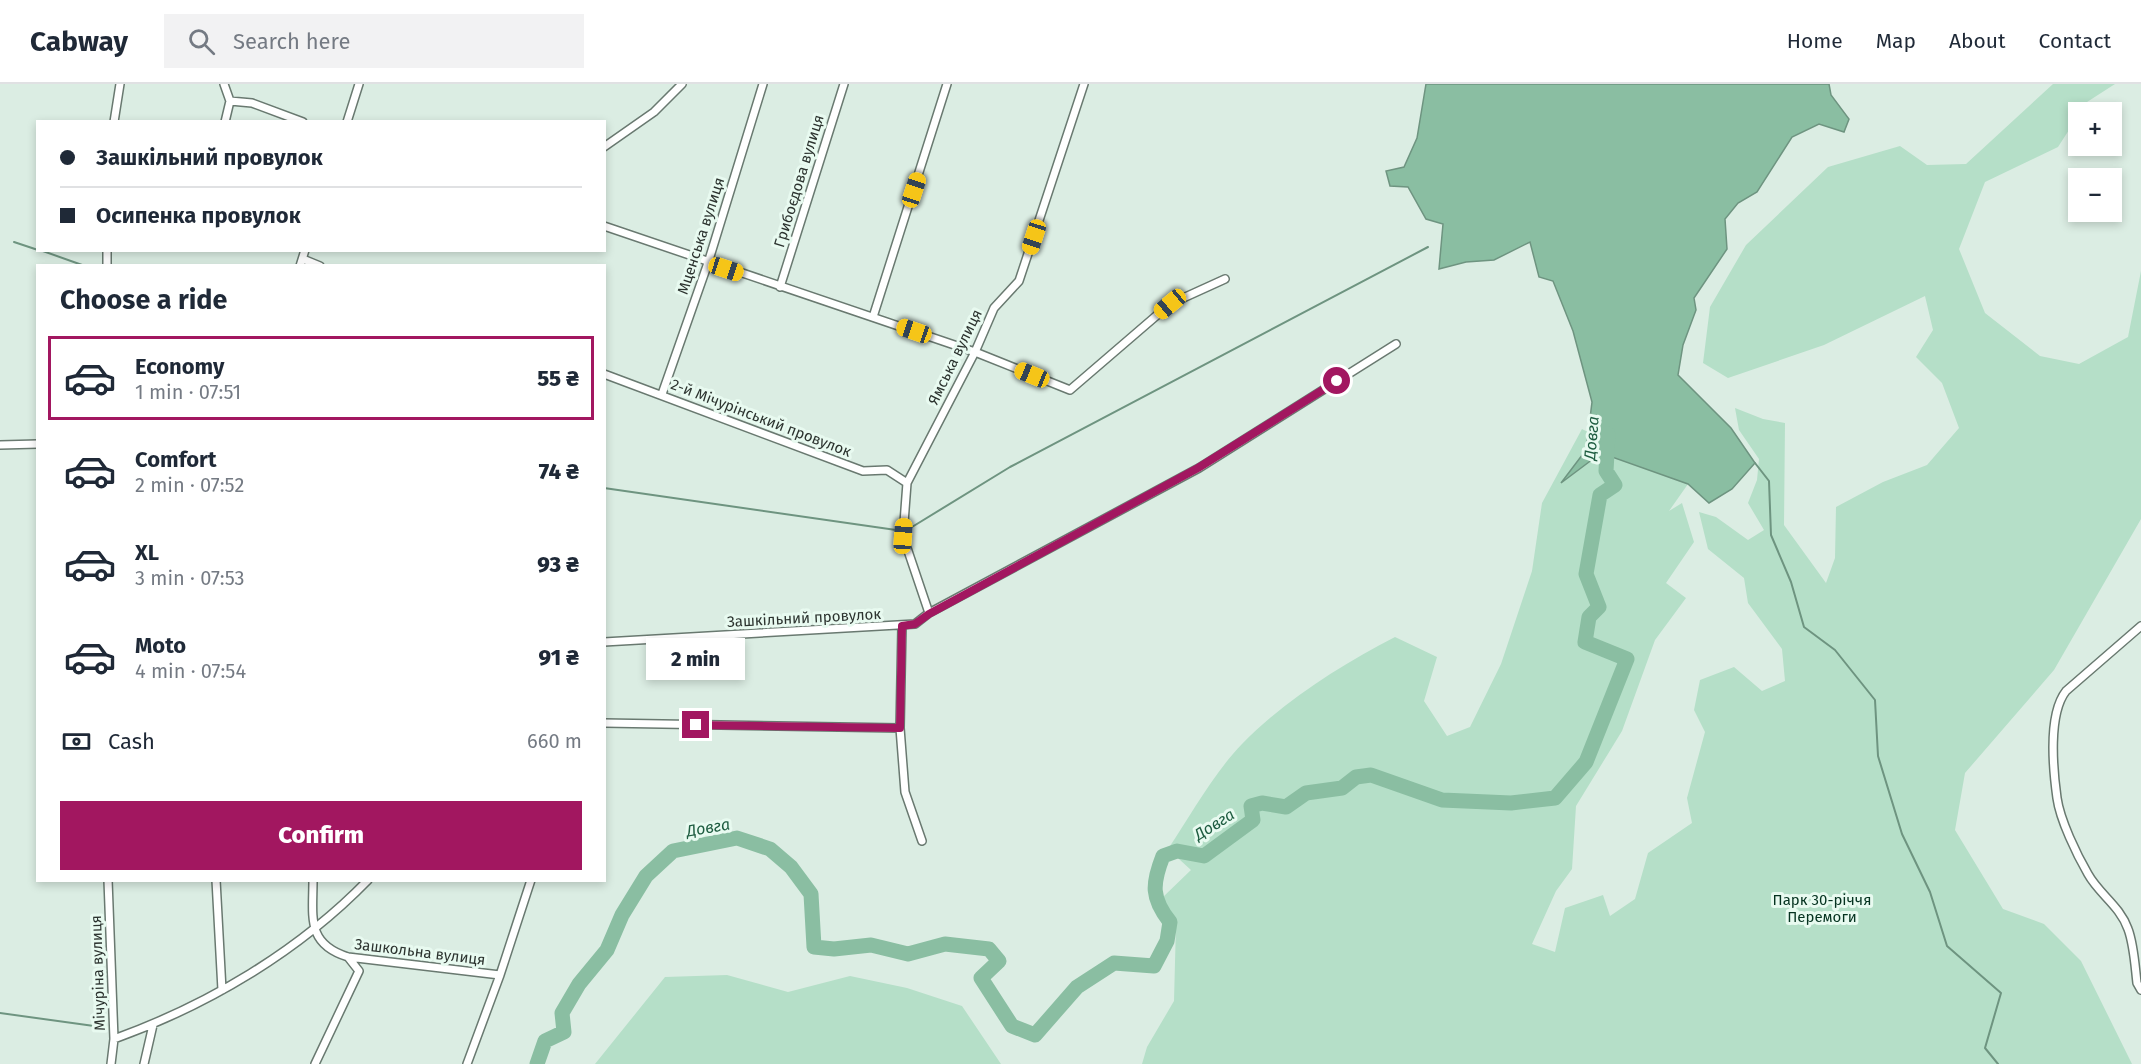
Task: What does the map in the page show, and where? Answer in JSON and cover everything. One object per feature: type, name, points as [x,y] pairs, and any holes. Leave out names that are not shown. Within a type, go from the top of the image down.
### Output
[{"type":"street","points":[[114,120],[120,84]]},
{"type":"street","points":[[224,84],[230,101],[225,120]]},
{"type":"street","points":[[348,120],[359,84]]},
{"type":"street","points":[[606,146],[654,112],[682,84]]},
{"type":"street","name":"Мценська вулиця","points":[[662,394],[708,263],[763,84]]},
{"type":"street","name":"Грибоєдова вулиця","points":[[780,287],[844,84]]},
{"type":"street","points":[[873,317],[948,84]]},
{"type":"street","name":"Ямська вулиця","points":[[929,614],[903,536],[908,483],[975,352],[994,308],[1019,281],[1084,84]]},
{"type":"street","points":[[230,101],[252,103],[298,120]]},
{"type":"street","points":[[606,227],[975,352],[1070,390],[1170,304],[1225,279]]},
{"type":"street","name":"Зашкільний провулок","points":[[606,642],[915,624],[929,614],[1198,468],[1396,344]]},
{"type":"street","name":"2-й Мічурінський провулок","points":[[606,375],[863,471],[886,470],[908,483]]},
{"type":"street","points":[[0,445],[36,444]]},
{"type":"street","points":[[902,626],[900,728],[905,792],[922,841]]},
{"type":"street","points":[[2141,626],[2066,691],[2059,699],[2054,720],[2057,798],[2062,817],[2087,873],[2122,914],[2129,930],[2137,983],[2141,990]]},
{"type":"street","points":[[606,723],[900,728]]},
{"type":"street","name":"Мічуріна вулиця","points":[[108,882],[114,1039],[111,1064]]},
{"type":"street","points":[[216,882],[222,990]]},
{"type":"street","points":[[313,882],[313,928]]},
{"type":"street","points":[[114,1039],[153,1025],[255,972],[345,904],[367,882]]},
{"type":"street","points":[[467,1064],[500,975],[530,882]]},
{"type":"street","name":"Зашкольна вулиця","points":[[313,928],[326,946],[348,957],[500,975]]},
{"type":"street","points":[[315,1064],[359,971],[348,957]]},
{"type":"street","points":[[144,1064],[153,1025]]},
{"type":"green space","name":"Парк 30-річчя Перемоги","points":[[2053,84],[2115,84],[2087,102],[2068,102],[2068,131],[2058,147],[1985,182],[1959,249],[1985,313],[2040,356],[2079,364],[2128,337],[2141,271],[2141,519],[2054,670],[1965,773],[1955,830],[2003,909],[2044,924],[2081,961],[2132,1064],[1142,1064],[1147,1047],[1174,1001],[1176,924],[1163,897],[1191,870],[1168,849],[1212,781],[1242,744],[1295,698],[1354,659],[1395,637],[1437,657],[1424,701],[1447,736],[1470,727],[1501,664],[1532,571],[1542,503],[1582,429],[1588,432],[1586,450],[1563,481],[1601,452],[1688,484],[1669,511],[1682,503],[1694,542],[1666,583],[1686,598],[1655,640],[1622,731],[1576,806],[1572,869],[1556,891],[1532,944],[1555,952],[1565,908],[1603,895],[1610,916],[1635,899],[1648,853],[1692,823],[1687,798],[1705,732],[1694,710],[1700,680],[1734,667],[1762,691],[1785,681],[1782,649],[1748,603],[1744,578],[1708,549],[1699,512],[1716,517],[1748,540],[1764,530],[1748,503],[1757,480],[1759,459],[1739,430],[1735,408],[1763,419],[1785,423],[1784,525],[1826,583],[1835,558],[1836,507],[1883,482],[1927,465],[1959,428],[1942,383],[1916,357],[1933,330],[1925,296],[1824,345],[1728,378],[1703,363],[1710,307],[1746,245],[1828,167],[1900,146],[1927,165],[1966,164]]},
{"type":"green space","points":[[727,975],[788,992],[850,976],[907,988],[962,1006],[1001,1064],[595,1064],[665,977]]},
{"type":"water","points":[[1426,84],[1829,84],[1831,95],[1849,119],[1844,132],[1819,124],[1792,137],[1757,192],[1738,203],[1725,219],[1727,249],[1694,298],[1696,310],[1683,345],[1678,375],[1731,428],[1755,463],[1732,489],[1709,503],[1688,484],[1601,453],[1561,483],[1586,450],[1592,402],[1573,331],[1553,281],[1539,277],[1530,242],[1494,260],[1466,262],[1439,269],[1443,224],[1426,219],[1408,187],[1390,186],[1386,171],[1404,167],[1417,138]]},
{"type":"waterway","points":[[14,242],[36,249]]},
{"type":"waterway","points":[[912,527],[1010,467],[1428,247]]},
{"type":"waterway","points":[[46,252],[79,264]]},
{"type":"waterway","name":"Довга","points":[[537,1064],[545,1041],[564,1032],[562,1013],[579,984],[607,950],[622,915],[646,876],[673,851],[737,838],[770,849],[791,867],[811,894],[814,947],[834,949],[871,945],[908,954],[945,944],[989,949],[999,961],[981,978],[1012,1026],[1035,1035],[1077,987],[1114,963],[1154,966],[1167,941],[1170,922],[1159,906],[1155,890],[1163,856],[1177,851],[1204,856],[1253,820],[1251,806],[1262,803],[1286,807],[1306,793],[1342,788],[1356,777],[1371,775],[1442,800],[1511,803],[1555,798],[1586,762],[1627,659],[1585,642],[1589,617],[1599,607],[1586,574],[1600,495],[1615,485],[1606,471],[1608,434]]},
{"type":"waterway","points":[[1755,463],[1769,481],[1771,535],[1791,582],[1804,627],[1835,650],[1875,700],[1878,756],[1902,834],[1930,892],[1947,946],[2001,993],[1985,1048],[1998,1064]]},
{"type":"waterway","points":[[606,488],[896,530]]},
{"type":"waterway","points":[[0,1013],[94,1026]]},
{"type":"route","points":[[696,725],[900,728],[902,626],[915,624],[929,614],[1198,468],[1337,381]]}]
